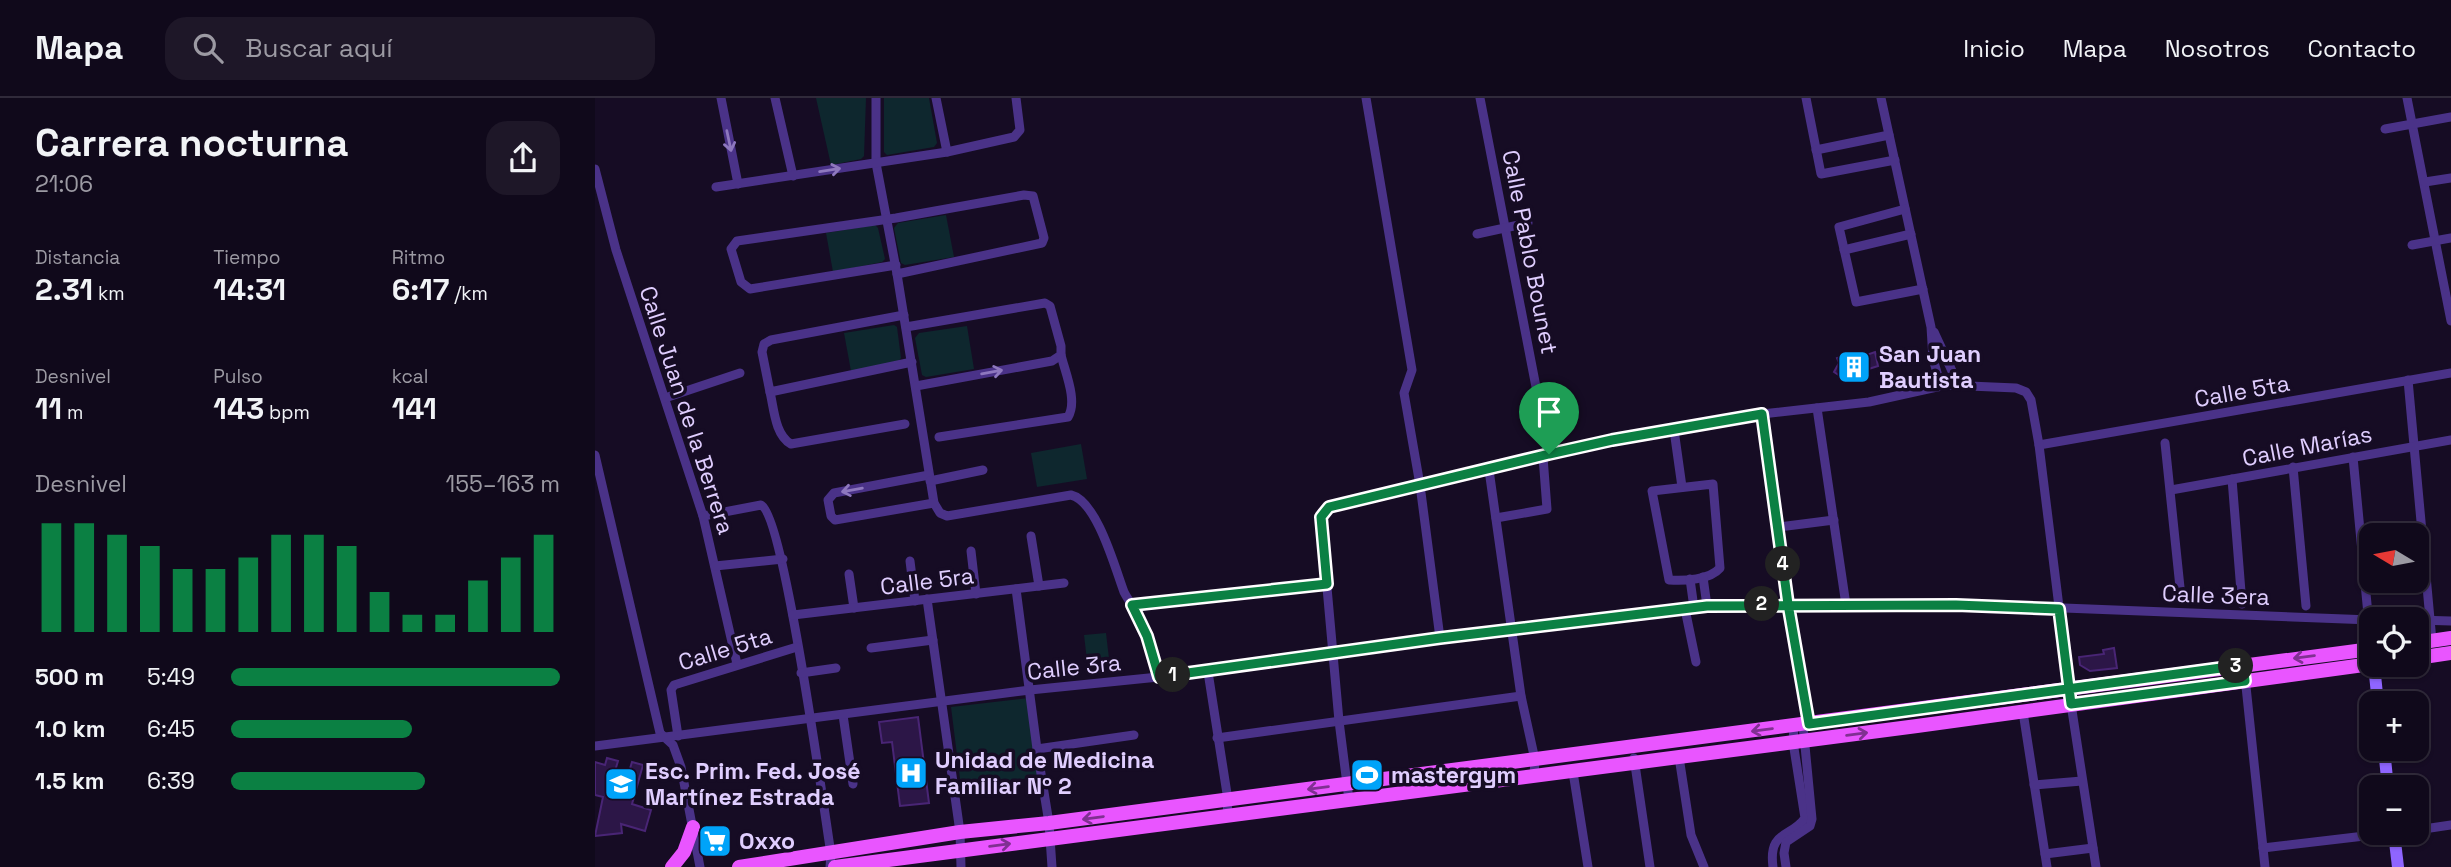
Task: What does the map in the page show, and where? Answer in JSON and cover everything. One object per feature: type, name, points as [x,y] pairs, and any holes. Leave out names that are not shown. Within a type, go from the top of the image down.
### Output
[{"type":"main road","points":[[2429,641],[2451,638]]},
{"type":"main road","points":[[832,863],[960,832],[1228,807],[1349,800],[2023,712],[2071,697],[2243,665],[2359,649]]},
{"type":"main road","points":[[2429,656],[2451,653]]},
{"type":"main road","points":[[740,867],[832,863],[1048,840],[1349,784],[1802,725],[2245,681],[2359,666]]},
{"type":"main road","points":[[672,867],[684,852],[693,827]]},
{"type":"street","points":[[720,98],[738,184]]},
{"type":"street","points":[[775,98],[793,176]]},
{"type":"street","points":[[876,98],[876,163],[897,269],[934,503],[940,513],[947,516],[1077,496],[1091,512],[1147,636],[1159,677]]},
{"type":"street","points":[[936,98],[947,152]]},
{"type":"street","points":[[716,187],[947,152],[1016,135],[1020,130],[1016,98]]},
{"type":"street","points":[[1366,98],[1412,370],[1404,393],[1420,485],[1440,638]]},
{"type":"street","name":"Calle Pablo Bounet","points":[[1480,98],[1506,227],[1546,456],[1548,505],[1543,511],[1496,517]]},
{"type":"street","points":[[1881,98],[1931,327],[1933,359],[1941,386]]},
{"type":"street","points":[[2407,98],[2451,321]]},
{"type":"street","points":[[1808,99],[1821,173],[1895,160]]},
{"type":"street","points":[[2385,129],[2451,117]]},
{"type":"street","points":[[1816,150],[1889,135]]},
{"type":"street","name":"Calle Juan de la Berrera","points":[[595,169],[616,250],[703,516],[737,664]]},
{"type":"street","points":[[2425,183],[2451,178]]},
{"type":"street","points":[[1028,194],[1034,197],[1044,238],[1042,243],[1035,246],[897,269],[750,289],[741,282],[731,249],[737,241],[887,219],[1028,194]]},
{"type":"street","points":[[1905,209],[1839,227],[1844,250],[1856,302],[1923,289]]},
{"type":"street","points":[[1477,233],[1528,223]]},
{"type":"street","points":[[1844,250],[1911,234]]},
{"type":"street","points":[[2412,245],[2451,238]]},
{"type":"street","points":[[906,327],[1045,303],[1051,309],[1072,400],[1068,417],[939,437]]},
{"type":"street","points":[[904,316],[767,342],[762,352],[779,428],[785,441],[791,444],[905,424]]},
{"type":"street","points":[[1931,327],[1958,384]]},
{"type":"street","points":[[916,386],[1052,361],[1061,355]]},
{"type":"street","points":[[770,392],[912,362]]},
{"type":"street","points":[[666,398],[740,373]]},
{"type":"street","name":"Calle 5ta","points":[[2039,445],[2451,373]]},
{"type":"street","points":[[2408,380],[2432,641]]},
{"type":"street","points":[[1349,800],[1339,721],[1322,512],[1329,507],[1546,456],[1762,414],[1869,402],[1958,384],[2016,388],[2026,393],[2031,400],[2039,445],[2082,781],[2096,867]]},
{"type":"street","points":[[1817,408],[1846,605]]},
{"type":"street","points":[[1762,414],[1779,527],[1802,725],[1798,742],[1805,818],[1772,853],[1773,867]]},
{"type":"street","points":[[1674,430],[1682,487]]},
{"type":"street","name":"Calle Marías","points":[[2171,490],[2451,440]]},
{"type":"street","points":[[2165,443],[2181,597]]},
{"type":"street","points":[[595,455],[662,738],[669,742],[676,752],[700,867]]},
{"type":"street","points":[[2353,457],[2369,607]]},
{"type":"street","points":[[2293,467],[2305,606]]},
{"type":"street","points":[[934,503],[841,520],[831,516],[828,500],[834,493],[983,470]]},
{"type":"street","points":[[1489,470],[1521,696],[1535,760],[1534,775]]},
{"type":"street","points":[[2232,479],[2242,604]]},
{"type":"street","points":[[1713,484],[1721,566],[1718,572],[1703,578],[1672,581],[1667,577],[1652,491],[1713,484]]},
{"type":"street","points":[[703,516],[761,505],[768,510],[783,559],[832,863]]},
{"type":"street","points":[[1779,527],[1834,520]]},
{"type":"street","points":[[1031,536],[1039,586]]},
{"type":"street","points":[[971,551],[976,594]]},
{"type":"street","points":[[715,566],[783,559]]},
{"type":"street","points":[[910,561],[915,601]]},
{"type":"street","points":[[849,574],[854,608]]},
{"type":"street","points":[[1703,578],[1707,606]]},
{"type":"street","points":[[1690,579],[1689,608],[1696,662]]},
{"type":"street","name":"Calle 5ra","points":[[793,615],[1064,583]]},
{"type":"street","points":[[1132,605],[1327,584]]},
{"type":"street","points":[[1016,589],[1049,823],[1048,840],[1052,867]]},
{"type":"street","points":[[927,600],[960,832],[961,867]]},
{"type":"street","name":"Calle 3ra","points":[[595,746],[1030,690],[1208,672],[1440,638],[1707,606],[1788,604],[2015,606],[2059,609]]},
{"type":"street","name":"Calle 3era","points":[[2059,609],[2359,620]]},
{"type":"street","points":[[2430,620],[2451,621]]},
{"type":"street","points":[[871,648],[933,640]]},
{"type":"street","name":"Calle 5ta","points":[[678,736],[671,690],[674,685],[797,647]]},
{"type":"street","points":[[2243,665],[2265,867]]},
{"type":"street","points":[[801,673],[836,668]]},
{"type":"street","points":[[1208,672],[1228,807]]},
{"type":"street","points":[[1217,738],[1521,696]]},
{"type":"street","points":[[2023,712],[2047,867]]},
{"type":"street","points":[[843,715],[853,784]]},
{"type":"street","points":[[1037,749],[1134,735]]},
{"type":"street","points":[[1635,746],[1634,762],[1650,867]]},
{"type":"street","points":[[1679,757],[1691,835],[1704,867]]},
{"type":"street","points":[[1573,772],[1588,867]]},
{"type":"street","points":[[2034,785],[2082,781]]},
{"type":"street","points":[[2429,828],[2451,825]]},
{"type":"street","points":[[2263,848],[2359,837]]},
{"type":"street","points":[[1782,841],[1786,867]]},
{"type":"street","points":[[2394,845],[2398,867]]},
{"type":"street","points":[[2045,854],[2093,848]]},
{"type":"shaded area","points":[[816,98],[866,98],[864,156],[861,159],[831,165]]},
{"type":"shaded area","points":[[884,98],[929,98],[937,143],[934,147],[887,155],[884,152]]},
{"type":"shaded area","points":[[946,215],[954,257],[905,265],[901,263],[894,228],[898,223]]},
{"type":"shaded area","points":[[875,225],[885,259],[882,262],[833,272],[826,233]]},
{"type":"shaded area","points":[[894,325],[897,327],[901,358],[898,362],[851,371],[844,333]]},
{"type":"shaded area","points":[[967,326],[974,369],[926,377],[922,375],[915,338],[919,333]]},
{"type":"shaded area","points":[[1081,444],[1087,479],[1037,487],[1031,453]]},
{"type":"shaded area","points":[[1106,633],[1110,667],[1088,669],[1084,635]]},
{"type":"shaded area","points":[[1029,698],[1038,777],[961,787],[951,707]]},
{"type":"building","name":"San Juan Bautista","points":[[1875,352],[1878,366],[1856,373],[1857,378],[1845,382],[1834,372],[1839,363],[1837,358],[1849,354],[1852,360]]},
{"type":"building","points":[[2114,648],[2117,668],[2090,671],[2080,665],[2079,657],[2104,654],[2103,650]]},
{"type":"building","name":"Unidad de Medicina Familiar Nº 2","points":[[918,717],[929,803],[900,806],[892,742],[882,743],[879,722]]},
{"type":"building","name":"Esc. Prim. Fed. José Martínez Estrada","points":[[607,758],[618,761],[612,781],[625,785],[632,762],[643,765],[632,804],[651,810],[645,831],[621,824],[622,833],[595,836],[603,797],[595,795],[595,762],[605,765]]},
{"type":"building","name":"Oxxo","points":[[720,830],[723,850],[710,852],[706,832]]},
{"type":"place","name":"San Juan Bautista","points":[[1854,367]]},
{"type":"place","name":"Unidad de Medicina Familiar Nº 2","points":[[911,773]]},
{"type":"place","name":"mastergym","points":[[1367,775]]},
{"type":"place","name":"Esc. Prim. Fed. José Martínez Estrada","points":[[621,784]]},
{"type":"place","name":"Oxxo","points":[[715,841]]},
{"type":"route","points":[[1549,454],[1329,507],[1322,512],[1321,517],[1327,584],[1132,605],[1147,636],[1159,677],[1646,613],[1707,606],[1788,604],[2015,606],[2059,609],[2070,689],[2071,704],[2245,681],[2243,665],[2070,689],[1809,724],[1788,604],[1762,414],[1612,440],[1549,454]]}]
